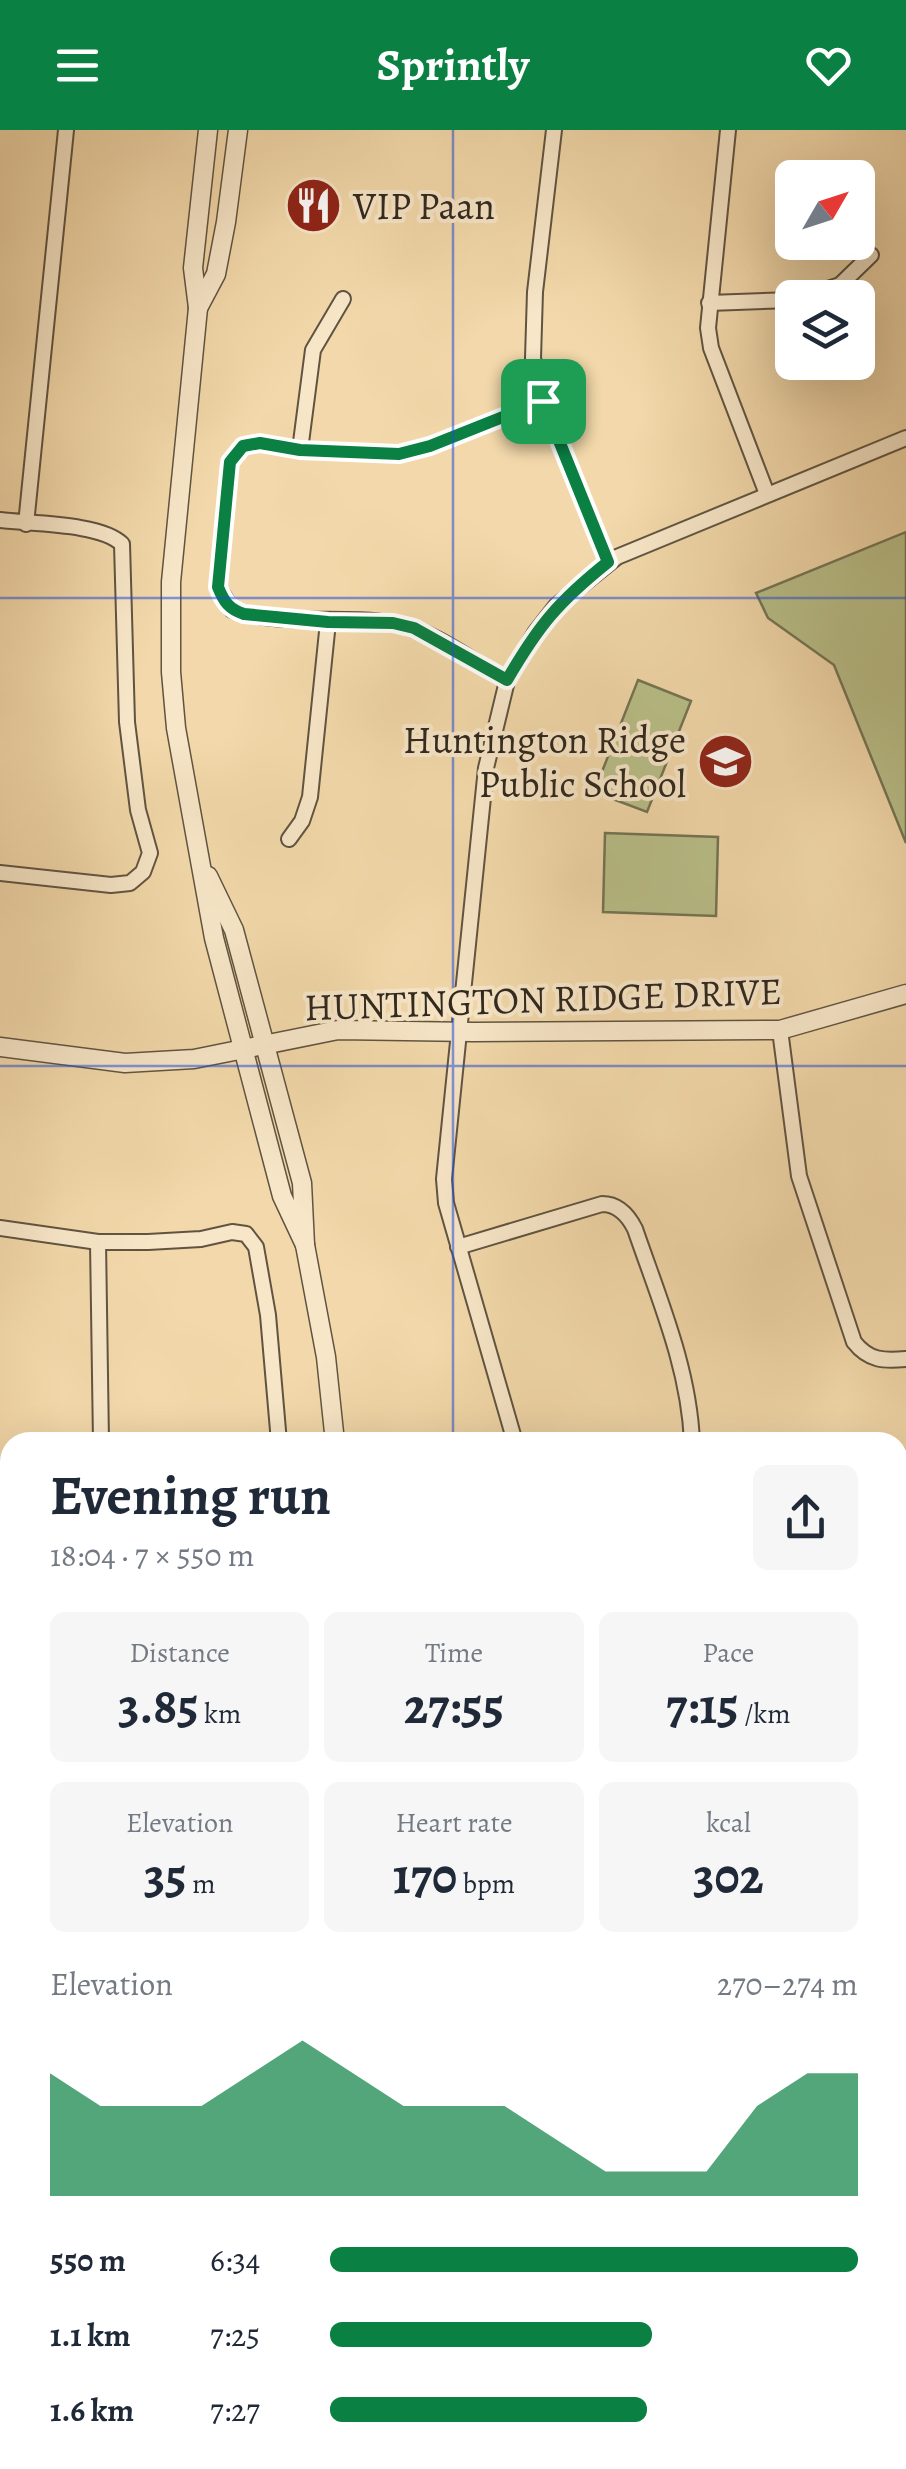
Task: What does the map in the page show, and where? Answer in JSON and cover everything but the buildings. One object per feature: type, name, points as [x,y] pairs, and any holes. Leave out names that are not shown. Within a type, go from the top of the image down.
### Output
[{"type":"street","points":[[26,524],[66,130]]},
{"type":"street","points":[[208,130],[194,268],[198,308],[171,582],[176,728],[214,938],[282,1196],[304,1245]]},
{"type":"street","points":[[198,308],[216,274],[238,130]]},
{"type":"street","points":[[554,130],[532,328],[533,358],[543,401],[608,562]]},
{"type":"street","points":[[728,130],[709,304],[711,348],[766,494]]},
{"type":"street","points":[[845,280],[866,260]]},
{"type":"street","points":[[300,450],[313,350],[343,299]]},
{"type":"street","points":[[709,304],[775,302]]},
{"type":"street","points":[[507,680],[414,628],[232,610],[218,587],[230,462],[243,446],[260,443],[300,450],[399,454],[430,446],[543,401]]},
{"type":"street","points":[[512,1432],[458,1247],[444,1179],[486,768],[507,680],[556,606],[608,562],[906,438]]},
{"type":"street","points":[[0,520],[111,535],[122,544],[127,722],[138,810],[150,853],[143,872],[130,883],[111,885],[0,873]]},
{"type":"street","points":[[289,839],[302,821],[310,797],[328,622]]},
{"type":"street","points":[[198,854],[234,930],[302,1183],[304,1245],[326,1357],[334,1432]]},
{"type":"street","name":"HUNTINGTON RIDGE DRIVE","points":[[0,1047],[125,1063],[194,1059],[338,1030],[780,1030],[906,994]]},
{"type":"street","points":[[780,1030],[799,1176],[854,1342],[874,1359],[906,1359]]},
{"type":"street","points":[[458,1247],[602,1204],[612,1205],[626,1215],[635,1229],[684,1373],[691,1432]]},
{"type":"street","points":[[0,1228],[98,1242],[246,1234],[256,1247],[268,1315],[278,1432]]},
{"type":"street","points":[[98,1242],[101,1432]]},
{"type":"green space","points":[[906,532],[906,843],[834,665],[768,618],[756,593]]},
{"type":"green space","points":[[638,680],[691,701],[647,812],[594,792]]},
{"type":"green space","points":[[605,833],[718,837],[716,916],[603,912]]},
{"type":"place","name":"VIP Paan","points":[[314,206]]},
{"type":"place","name":"Huntington Ridge Public School","points":[[725,762]]},
{"type":"route","points":[[543,401],[608,562],[556,606],[507,680],[414,628],[393,623],[244,614],[232,610],[225,602],[218,587],[230,462],[243,446],[260,443],[300,450],[399,454],[430,446],[543,401]]}]
